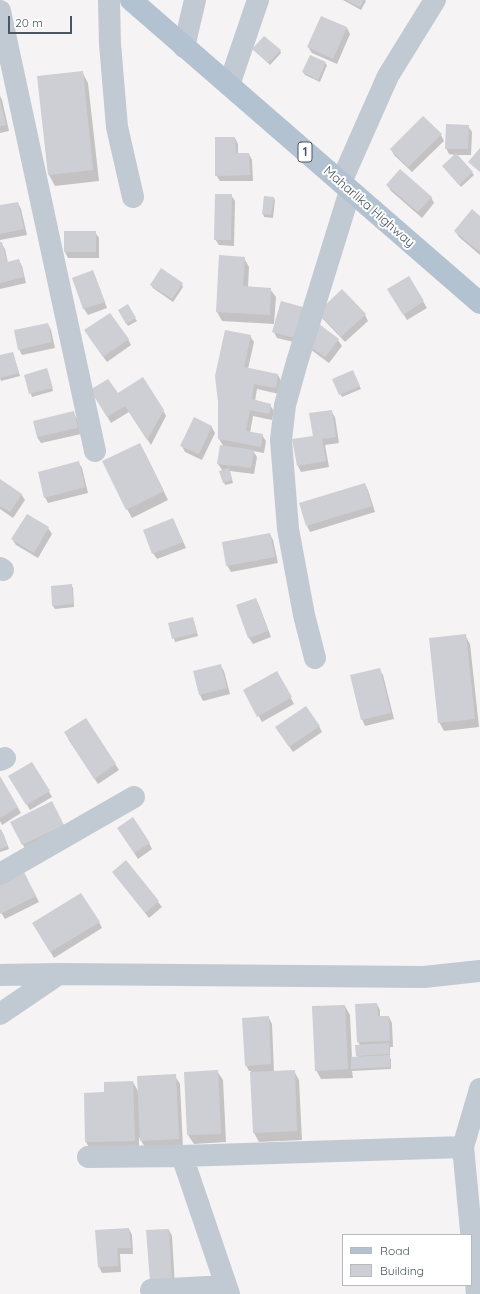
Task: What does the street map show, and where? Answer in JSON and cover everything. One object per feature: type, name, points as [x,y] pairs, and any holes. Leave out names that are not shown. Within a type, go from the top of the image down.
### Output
[{"type":"main road","name":"Maharlika Highway","points":[[131,0],[479,300]]},
{"type":"street","points":[[109,0],[110,44],[117,127],[133,197]]},
{"type":"street","points":[[184,46],[195,0]]},
{"type":"street","points":[[229,85],[258,0]]},
{"type":"street","points":[[315,658],[304,615],[288,529],[281,440],[286,405],[346,186],[388,76],[435,0]]},
{"type":"street","points":[[0,11],[95,451]]},
{"type":"street","points":[[0,874],[134,797]]},
{"type":"street","points":[[0,975],[59,974],[424,977],[480,971]]},
{"type":"street","points":[[0,1014],[59,974]]},
{"type":"street","points":[[471,1234],[463,1147],[480,1089]]},
{"type":"street","points":[[88,1157],[182,1156],[463,1147]]},
{"type":"street","points":[[151,1290],[227,1290],[182,1156]]},
{"type":"street","points":[[472,1242],[477,1294]]},
{"type":"building","points":[[346,0],[364,0],[360,7]]},
{"type":"building","points":[[321,16],[347,27],[333,59],[307,47]]},
{"type":"building","points":[[264,36],[281,50],[268,63],[252,49]]},
{"type":"building","points":[[310,55],[326,62],[318,80],[302,72]]},
{"type":"building","points":[[83,71],[93,170],[48,175],[37,76]]},
{"type":"building","points":[[0,100],[6,125],[0,126]]},
{"type":"building","points":[[423,116],[442,134],[408,167],[390,149]]},
{"type":"building","points":[[446,124],[469,125],[468,149],[445,149]]},
{"type":"building","points":[[215,137],[235,137],[236,153],[249,153],[250,175],[215,176]]},
{"type":"building","points":[[480,148],[480,172],[468,162]]},
{"type":"building","points":[[456,153],[473,172],[459,185],[442,166]]},
{"type":"building","points":[[400,169],[432,197],[418,212],[386,185]]},
{"type":"building","points":[[215,194],[232,194],[231,240],[214,240]]},
{"type":"building","points":[[264,196],[274,197],[271,215],[262,214]]},
{"type":"building","points":[[18,202],[24,229],[0,234],[0,205]]},
{"type":"building","points":[[472,209],[480,216],[480,252],[454,231]]},
{"type":"building","points":[[64,231],[96,231],[96,252],[64,252]]},
{"type":"building","points":[[0,242],[2,242],[7,262],[19,259],[24,277],[0,283]]},
{"type":"building","points":[[219,255],[245,257],[243,286],[271,288],[270,315],[216,312]]},
{"type":"building","points":[[161,268],[183,283],[172,299],[150,285]]},
{"type":"building","points":[[93,270],[105,302],[83,309],[72,278]]},
{"type":"building","points":[[409,276],[424,301],[403,315],[387,289]]},
{"type":"building","points":[[342,289],[366,314],[341,337],[318,312]]},
{"type":"building","points":[[281,301],[303,307],[295,338],[272,332]]},
{"type":"building","points":[[128,304],[136,318],[126,324],[118,310]]},
{"type":"building","points":[[110,313],[129,339],[103,357],[84,330]]},
{"type":"building","points":[[48,323],[52,342],[18,350],[14,330]]},
{"type":"building","points":[[319,324],[339,339],[325,357],[305,343]]},
{"type":"building","points":[[225,330],[251,335],[244,367],[278,374],[276,388],[254,384],[252,399],[271,404],[269,414],[250,410],[246,431],[263,434],[261,447],[218,439],[218,402],[215,376]]},
{"type":"building","points":[[13,352],[19,373],[0,378],[0,355]]},
{"type":"building","points":[[47,368],[53,388],[29,394],[24,375]]},
{"type":"building","points":[[353,370],[360,386],[339,395],[332,379]]},
{"type":"building","points":[[143,377],[164,410],[147,440],[125,406],[107,417],[90,390],[108,379],[118,393]]},
{"type":"building","points":[[332,410],[336,437],[322,439],[326,461],[297,466],[292,439],[313,436],[309,413]]},
{"type":"building","points":[[74,411],[78,428],[37,437],[33,421]]},
{"type":"building","points":[[194,417],[212,426],[199,454],[180,446]]},
{"type":"building","points":[[140,443],[164,491],[126,510],[102,461]]},
{"type":"building","points":[[220,445],[254,450],[251,468],[217,464]]},
{"type":"building","points":[[79,461],[85,487],[44,498],[38,472]]},
{"type":"building","points":[[229,468],[232,480],[223,483],[219,471]]},
{"type":"building","points":[[0,479],[22,494],[10,512],[0,506]]},
{"type":"building","points":[[365,483],[372,506],[306,526],[299,503]]},
{"type":"building","points":[[27,514],[49,527],[34,553],[11,539]]},
{"type":"building","points":[[173,518],[183,542],[152,554],[143,530]]},
{"type":"building","points":[[270,533],[275,557],[226,566],[222,542]]},
{"type":"building","points":[[72,584],[73,604],[52,606],[51,586]]},
{"type":"building","points":[[256,598],[268,631],[248,638],[236,605]]},
{"type":"building","points":[[193,617],[197,633],[172,639],[168,623]]},
{"type":"building","points":[[466,634],[475,719],[438,723],[429,638]]},
{"type":"building","points":[[221,664],[227,688],[199,695],[193,671]]},
{"type":"building","points":[[380,668],[391,713],[361,720],[350,675]]},
{"type":"building","points":[[277,671],[292,697],[257,717],[243,690]]},
{"type":"building","points":[[306,706],[320,726],[289,747],[275,727]]},
{"type":"building","points":[[86,718],[116,764],[94,779],[64,732]]},
{"type":"building","points":[[32,762],[50,791],[26,805],[8,776]]},
{"type":"building","points":[[0,776],[18,807],[0,818]]},
{"type":"building","points":[[52,801],[64,825],[22,845],[10,822]]},
{"type":"building","points":[[133,817],[150,843],[134,853],[117,828]]},
{"type":"building","points":[[1,829],[8,846],[0,849],[0,830]]},
{"type":"building","points":[[126,860],[159,901],[145,913],[112,872]]},
{"type":"building","points":[[24,872],[36,896],[0,914],[0,884]]},
{"type":"building","points":[[81,893],[100,922],[50,952],[32,923]]},
{"type":"building","points":[[377,1003],[378,1016],[389,1016],[390,1041],[357,1042],[355,1004]]},
{"type":"building","points":[[345,1005],[348,1069],[315,1071],[312,1006]]},
{"type":"building","points":[[269,1016],[271,1064],[245,1066],[242,1018]]},
{"type":"building","points":[[389,1043],[389,1054],[356,1056],[355,1045]]},
{"type":"building","points":[[390,1055],[390,1067],[351,1069],[351,1057]]},
{"type":"building","points":[[218,1070],[221,1134],[187,1135],[184,1072]]},
{"type":"building","points":[[295,1070],[297,1131],[253,1133],[250,1072]]},
{"type":"building","points":[[176,1074],[179,1139],[140,1141],[137,1076]]},
{"type":"building","points":[[133,1081],[135,1141],[85,1142],[84,1093],[104,1092],[104,1082]]},
{"type":"building","points":[[129,1228],[131,1248],[117,1248],[118,1266],[98,1267],[95,1230]]},
{"type":"building","points":[[169,1229],[172,1281],[150,1282],[146,1230]]}]
